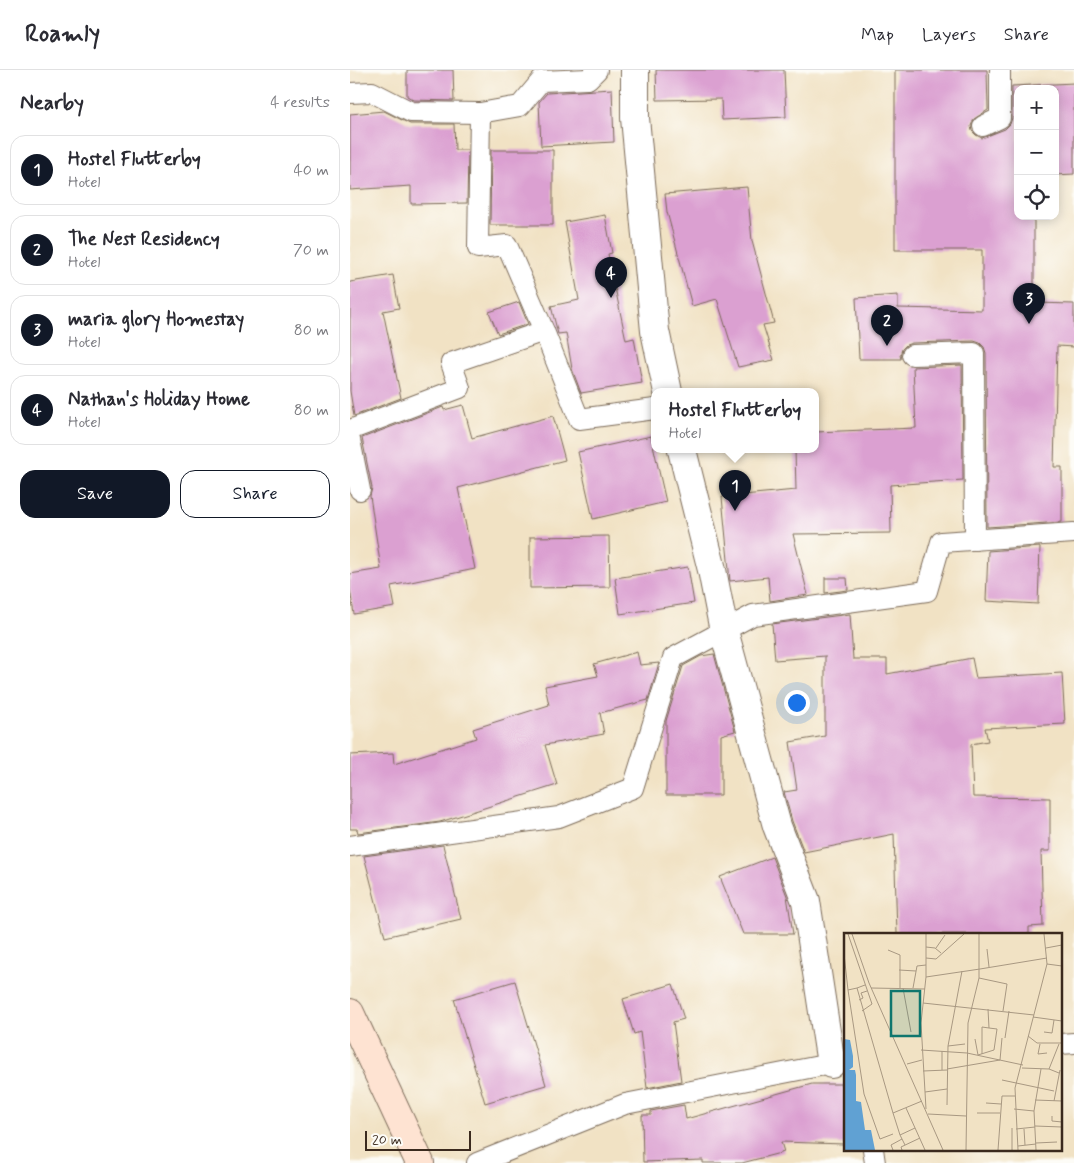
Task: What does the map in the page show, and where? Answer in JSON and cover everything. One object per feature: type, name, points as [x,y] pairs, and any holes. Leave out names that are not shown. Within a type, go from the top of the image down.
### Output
[{"type":"main road","points":[[350,1013],[420,1163]]},
{"type":"street","points":[[635,70],[635,118],[655,331],[667,388]]},
{"type":"street","points":[[683,453],[712,570],[724,631],[776,826],[806,901],[838,1062]]},
{"type":"lane","points":[[350,93],[372,92],[412,112],[480,113],[520,106],[541,81],[588,79],[597,70]]},
{"type":"lane","points":[[983,126],[1000,118],[1000,70]]},
{"type":"lane","points":[[480,113],[478,248],[507,245],[579,419],[651,410]]},
{"type":"lane","points":[[350,430],[460,388],[451,363],[544,331]]},
{"type":"lane","points":[[912,355],[974,354],[975,540]]},
{"type":"lane","points":[[350,440],[360,490]]},
{"type":"lane","points":[[350,846],[559,817],[633,788],[673,658],[753,615],[927,591],[941,542],[1074,534]]},
{"type":"lane","points":[[477,1163],[625,1104],[838,1062]]},
{"type":"lane","points":[[873,1150],[875,1163]]},
{"type":"building","points":[[407,70],[453,70],[454,101],[414,100],[407,96]]},
{"type":"building","points":[[656,70],[784,70],[786,117],[722,120],[721,99],[657,100]]},
{"type":"building","points":[[895,70],[987,70],[988,110],[974,119],[971,126],[972,131],[982,138],[1005,129],[1010,124],[1012,118],[1012,86],[1014,86],[1014,220],[1034,220],[1034,303],[1074,304],[1074,347],[1057,346],[1054,467],[1062,467],[1062,522],[987,527],[986,353],[980,343],[974,341],[912,343],[902,349],[901,359],[859,359],[856,298],[898,295],[898,308],[982,310],[982,250],[895,250]]},
{"type":"building","points":[[1074,83],[1074,174],[1059,175],[1059,85],[1033,85]]},
{"type":"building","points":[[612,89],[614,142],[541,146],[539,102],[547,93]]},
{"type":"building","points":[[384,111],[410,124],[454,124],[455,150],[468,150],[467,203],[411,204],[411,186],[350,190],[350,114]]},
{"type":"building","points":[[491,150],[553,150],[553,225],[490,225]]},
{"type":"building","points":[[747,187],[752,241],[774,323],[763,325],[774,360],[738,367],[717,299],[692,306],[667,212],[665,194]]},
{"type":"building","points":[[605,215],[612,253],[608,254],[626,340],[634,338],[642,383],[581,393],[572,369],[566,333],[558,334],[551,306],[579,300],[565,222]]},
{"type":"building","points":[[393,275],[399,308],[383,311],[401,398],[354,416],[350,391],[350,282]]},
{"type":"building","points":[[519,302],[528,324],[498,334],[489,312]]},
{"type":"building","points":[[962,365],[963,480],[890,485],[891,533],[793,534],[808,595],[770,601],[768,577],[730,581],[722,497],[796,490],[795,453],[819,453],[819,432],[916,428],[913,367]]},
{"type":"building","points":[[463,405],[472,438],[553,416],[565,460],[458,488],[475,569],[391,586],[395,607],[354,614],[350,574],[381,569],[370,496],[372,488],[362,438],[443,407],[444,410]]},
{"type":"building","points":[[651,436],[651,453],[655,453],[666,502],[593,519],[578,452]]},
{"type":"building","points":[[609,536],[610,587],[530,588],[530,537]]},
{"type":"building","points":[[1040,547],[1038,604],[986,601],[988,551]]},
{"type":"building","points":[[688,567],[694,603],[620,614],[615,578]]},
{"type":"building","points":[[825,578],[847,578],[848,590],[825,593]]},
{"type":"building","points":[[850,614],[853,659],[887,659],[887,674],[972,658],[976,678],[1062,673],[1065,724],[985,728],[988,741],[971,744],[973,797],[1050,798],[1050,851],[1041,851],[1043,926],[1029,927],[1029,933],[897,933],[894,834],[804,852],[792,821],[784,792],[797,790],[790,742],[825,736],[825,656],[775,660],[772,624]]},
{"type":"building","points":[[637,652],[640,665],[659,663],[648,700],[600,713],[604,734],[545,745],[557,785],[440,822],[358,833],[357,829],[350,829],[350,755],[393,753],[394,764],[476,738],[473,729],[549,705],[545,686],[598,676],[594,664]]},
{"type":"building","points":[[714,654],[735,731],[721,735],[721,795],[666,795],[666,721],[683,666],[701,656]]},
{"type":"building","points":[[443,845],[461,919],[385,937],[364,856]]},
{"type":"building","points":[[772,857],[787,896],[793,934],[743,934],[720,877]]},
{"type":"building","points":[[515,981],[546,1085],[485,1103],[454,999]]},
{"type":"building","points":[[673,984],[684,1019],[673,1022],[681,1081],[647,1088],[640,1032],[634,1034],[623,999]]},
{"type":"building","points":[[812,1084],[844,1084],[844,1144],[781,1142],[784,1152],[742,1163],[703,1163],[703,1160],[643,1162],[642,1115],[651,1115],[651,1111],[684,1105],[686,1119]]},
{"type":"place","name":"Nathan's Holiday Home","points":[[611,298]]},
{"type":"place","name":"maria glory Homestay","points":[[1029,324]]},
{"type":"place","name":"The Nest Residency","points":[[887,346]]},
{"type":"place","name":"Hostel Flutterby","points":[[735,511]]}]
